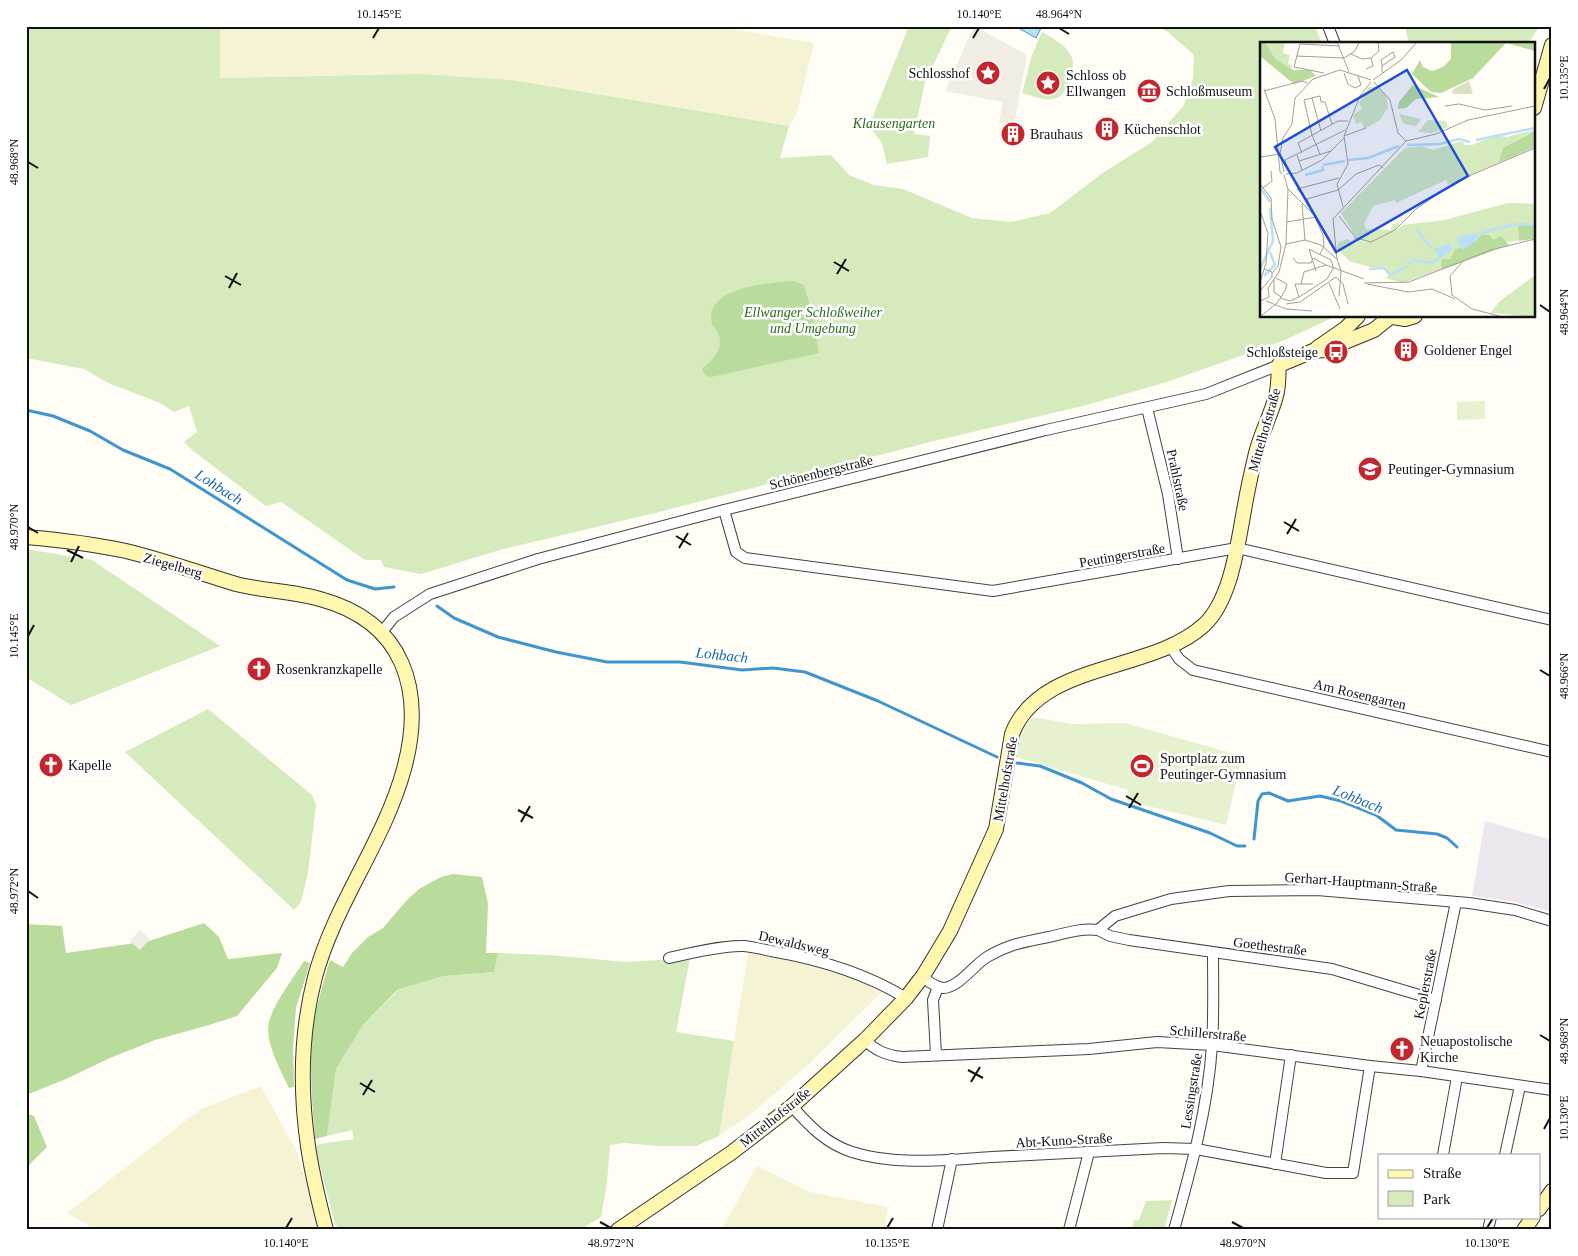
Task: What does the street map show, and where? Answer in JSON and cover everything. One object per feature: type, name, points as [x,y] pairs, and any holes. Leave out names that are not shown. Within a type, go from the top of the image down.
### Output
[{"type":"street","points":[[1328,26],[1334,42]]},
{"type":"street","points":[[1536,101],[1552,45]]},
{"type":"street","points":[[1279,365],[1313,351],[1346,328],[1356,318]]},
{"type":"street","points":[[1313,351],[1325,350],[1374,330],[1388,318]]},
{"type":"street","name":"Schönenbergstraße","points":[[382,632],[394,617],[430,594],[538,559],[724,510],[1046,430],[1206,394],[1279,365]]},
{"type":"street","name":"Mittelhofstraße","points":[[618,1230],[731,1153],[792,1106],[865,1040],[906,998],[922,977],[953,925],[996,829],[1012,734],[1017,721],[1028,707],[1065,682],[1171,646],[1202,627],[1212,618],[1222,600],[1237,548],[1256,451],[1277,394],[1279,365]]},
{"type":"street","name":"Prahlstraße","points":[[1147,408],[1168,494],[1178,559]]},
{"type":"street","name":"Peutingerstraße","points":[[724,510],[736,552],[745,558],[993,591],[1237,548],[1552,620]]},
{"type":"street","name":"Ziegelberg","points":[[26,537],[74,541],[128,552],[240,585],[319,598],[343,607],[368,621],[382,632]]},
{"type":"street","points":[[326,1230],[307,1145],[303,1081],[304,1046],[310,1003],[327,941],[345,900],[387,818],[404,768],[412,725],[410,691],[403,664],[382,632]]},
{"type":"street","name":"Am Rosengarten","points":[[1171,646],[1179,659],[1193,670],[1552,752]]},
{"type":"street","name":"Gerhart-Hauptmann-Straße","points":[[1098,930],[1115,916],[1171,899],[1230,891],[1317,890],[1456,902],[1515,910],[1552,920]]},
{"type":"street","name":"Keplerstraße","points":[[1421,1071],[1456,902]]},
{"type":"street","points":[[922,977],[943,988],[951,986],[985,958],[1016,943],[1085,929],[1098,930]]},
{"type":"street","name":"Goethestraße","points":[[1098,930],[1110,936],[1129,940],[1332,969],[1436,1000]]},
{"type":"street","name":"Dewaldsweg","points":[[669,958],[699,951],[743,946],[794,955],[849,971],[885,985],[906,998]]},
{"type":"street","name":"Lessingstraße","points":[[1174,1230],[1196,1149],[1206,1100],[1212,1045],[1213,953]]},
{"type":"street","points":[[936,1055],[933,1000],[938,986]]},
{"type":"street","name":"Schillerstraße","points":[[865,1040],[878,1051],[902,1057],[1089,1049],[1157,1042],[1212,1045],[1421,1071],[1552,1090]]},
{"type":"street","points":[[1275,1164],[1291,1055]]},
{"type":"street","name":"Abt-Kuno-Straße","points":[[792,1106],[817,1132],[830,1142],[851,1152],[887,1161],[1163,1148],[1196,1149],[1326,1173],[1353,1173],[1370,1066]]},
{"type":"street","points":[[1443,1154],[1458,1077]]},
{"type":"street","points":[[1505,1154],[1520,1086]]},
{"type":"street","points":[[1069,1230],[1089,1152]]},
{"type":"street","points":[[937,1230],[952,1159]]},
{"type":"street","points":[[1540,1208],[1552,1191]]},
{"type":"street","points":[[1524,1230],[1532,1218]]},
{"type":"shaded area","points":[[220,26],[717,26],[814,43],[797,112],[789,126],[512,80],[421,74],[220,78]]},
{"type":"shaded area","name":"Schlosshof","points":[[974,26],[1027,55],[1014,125],[999,123],[1003,102],[945,91]]},
{"type":"shaded area","points":[[1485,821],[1552,840],[1552,912],[1511,901],[1472,896]]},
{"type":"shaded area","points":[[140,930],[150,939],[140,950],[130,941]]},
{"type":"shaded area","points":[[748,953],[795,960],[851,976],[881,993],[811,1062],[755,1111],[719,1136]]},
{"type":"shaded area","points":[[261,1086],[297,1152],[320,1230],[96,1230],[67,1213],[201,1109]]},
{"type":"shaded area","points":[[757,1166],[810,1192],[888,1207],[884,1230],[721,1230]]},
{"type":"green space","name":"Ellwanger Schloßweiher und Umgebung","points":[[26,26],[220,26],[220,78],[421,74],[512,80],[789,126],[780,158],[831,155],[849,175],[874,185],[903,189],[972,218],[1011,222],[1050,213],[1104,172],[1152,142],[1184,105],[1193,78],[1194,55],[1168,32],[1157,26],[1315,26],[1321,42],[1260,42],[1260,318],[1332,318],[1285,340],[1167,382],[1083,406],[930,442],[659,512],[500,550],[421,574],[384,567],[381,560],[365,560],[281,502],[266,506],[184,442],[197,432],[189,406],[174,412],[160,403],[106,382],[84,369],[26,358]]},
{"type":"green space","name":"Klausengarten","points":[[909,26],[952,26],[925,82],[914,134],[930,136],[928,157],[887,164],[882,143],[869,126]]},
{"type":"green space","points":[[1405,26],[1540,26],[1529,42],[1409,42]]},
{"type":"green space","points":[[1042,32],[1064,46],[1072,58],[1072,73],[1066,88],[1061,96],[1053,99],[1022,93],[1032,55]]},
{"type":"green space","name":"Ellwanger Schloßweiher und Umgebung","points":[[794,281],[804,285],[812,313],[819,353],[711,377],[705,375],[702,369],[716,354],[720,344],[718,333],[712,324],[712,311],[718,302],[728,294],[741,289],[756,285]]},
{"type":"green space","points":[[1485,401],[1485,419],[1457,420],[1457,402]]},
{"type":"green space","points":[[26,549],[92,560],[220,646],[71,705],[26,677]]},
{"type":"green space","points":[[208,709],[312,795],[316,805],[308,873],[301,902],[294,910],[125,752]]},
{"type":"green space","name":"Sportplatz zum Peutinger-Gymnasium","points":[[1032,717],[1073,724],[1125,723],[1242,756],[1226,825],[1127,801],[1128,790],[1016,757],[1019,736]]},
{"type":"green space","points":[[453,874],[482,877],[488,904],[486,953],[498,953],[494,972],[444,976],[397,990],[363,1025],[336,1069],[327,1136],[315,1139],[311,1083],[313,1028],[330,960],[343,967],[352,953],[368,937],[383,928],[419,889],[441,877]]},
{"type":"green space","points":[[204,923],[219,937],[228,959],[282,953],[277,968],[237,1016],[155,1040],[26,1095],[26,924],[62,926],[66,953],[149,941]]},
{"type":"green space","points":[[498,953],[549,955],[626,962],[690,958],[676,1032],[734,1041],[719,1136],[696,1146],[657,1146],[624,1143],[610,1145],[607,1183],[601,1217],[580,1230],[341,1230],[335,1224],[315,1147],[319,1144],[354,1139],[352,1130],[327,1136],[336,1069],[363,1025],[398,990],[444,976],[494,972]]},
{"type":"green space","points":[[304,961],[310,963],[296,1008],[293,1048],[294,1087],[289,1088],[274,1056],[268,1030],[271,1014]]},
{"type":"green space","points":[[26,1113],[34,1116],[47,1147],[26,1168]]},
{"type":"green space","points":[[1172,1200],[1164,1230],[1132,1230],[1134,1220],[1139,1220],[1146,1201]]},
{"type":"water","points":[[1015,26],[1042,26],[1036,38]]},
{"type":"waterway","name":"Lohbach","points":[[26,410],[53,416],[90,431],[123,450],[170,469],[347,580],[375,589],[394,587]]},
{"type":"waterway","name":"Lohbach","points":[[437,606],[454,618],[498,637],[556,652],[607,662],[680,662],[742,670],[773,668],[805,672],[878,701],[997,757]]},
{"type":"waterway","name":"Lohbach","points":[[1017,763],[1040,766],[1082,783],[1111,799],[1210,833],[1237,846],[1245,846]]},
{"type":"waterway","name":"Lohbach","points":[[1254,839],[1258,801],[1262,794],[1269,793],[1288,801],[1320,796],[1341,801],[1376,815],[1396,830],[1437,834],[1447,838],[1457,847]]},
{"type":"place","name":"Schlosshof","points":[[988,73]]},
{"type":"place","name":"Schloss ob Ellwangen","points":[[1048,83]]},
{"type":"place","name":"Schloßmuseum","points":[[1149,91]]},
{"type":"place","name":"Küchenschlot","points":[[1107,129]]},
{"type":"place","name":"Brauhaus","points":[[1013,134]]},
{"type":"place","name":"Goldener Engel","points":[[1406,350]]},
{"type":"place","name":"Schloßsteige","points":[[1336,352]]},
{"type":"place","name":"Peutinger-Gymnasium","points":[[1370,469]]},
{"type":"place","name":"Rosenkranzkapelle","points":[[259,669]]},
{"type":"place","name":"Kapelle","points":[[51,765]]},
{"type":"place","name":"Sportplatz zum Peutinger-Gymnasium","points":[[1142,766]]},
{"type":"place","name":"Neuapostolische Kirche","points":[[1402,1049]]}]
